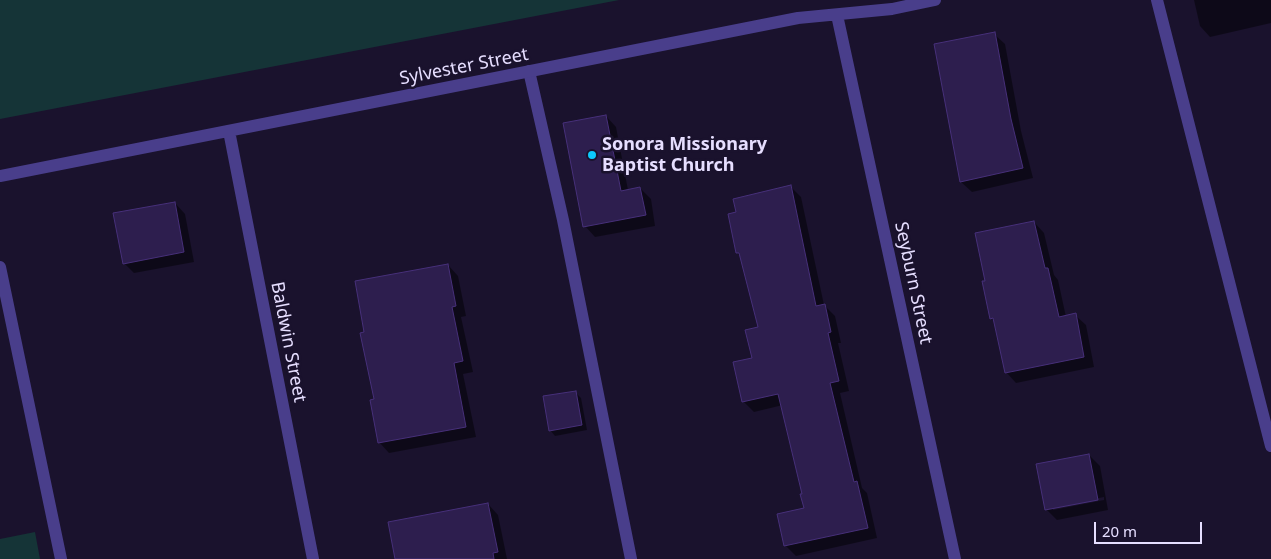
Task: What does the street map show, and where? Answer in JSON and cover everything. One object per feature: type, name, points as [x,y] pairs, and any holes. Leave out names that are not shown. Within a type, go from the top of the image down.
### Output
[{"type":"street","name":"Sylvester Street","points":[[0,176],[798,18],[892,9],[935,0]]},
{"type":"street","points":[[1158,0],[1271,446]]},
{"type":"street","name":"Seyburn Street","points":[[837,15],[955,559]]},
{"type":"street","points":[[530,71],[563,220],[631,559]]},
{"type":"street","name":"Baldwin Street","points":[[229,131],[313,559]]},
{"type":"street","points":[[0,267],[62,559]]},
{"type":"green space","points":[[0,0],[619,0],[0,119]]},
{"type":"green space","points":[[35,532],[40,559],[0,559],[0,539]]},
{"type":"building","points":[[995,32],[1011,119],[1023,168],[960,182],[934,44]]},
{"type":"building","name":"Sonora Missionary Baptist Church","points":[[606,115],[621,191],[640,187],[646,215],[583,227],[563,123]]},
{"type":"building","points":[[791,185],[816,306],[825,304],[831,332],[828,333],[839,381],[830,383],[854,482],[857,481],[868,528],[784,546],[777,514],[804,508],[800,494],[802,494],[778,394],[742,402],[733,362],[752,358],[745,330],[758,327],[739,253],[736,253],[728,214],[736,212],[733,199]]},
{"type":"building","points":[[175,202],[184,252],[123,264],[113,213]]},
{"type":"building","points":[[1034,221],[1045,268],[1048,268],[1059,317],[1076,313],[1084,357],[1005,373],[993,318],[990,319],[982,281],[985,281],[975,233]]},
{"type":"building","points":[[448,264],[456,306],[452,307],[463,361],[454,363],[466,427],[378,443],[370,400],[374,399],[360,333],[364,332],[355,281]]},
{"type":"building","points":[[576,391],[582,425],[549,431],[543,396]]},
{"type":"building","points":[[1089,454],[1098,500],[1045,510],[1036,464]]},
{"type":"building","points":[[488,503],[498,552],[493,553],[494,559],[395,559],[388,522]]},
{"type":"place","name":"Sonora Missionary Baptist Church","points":[[592,155]]}]
